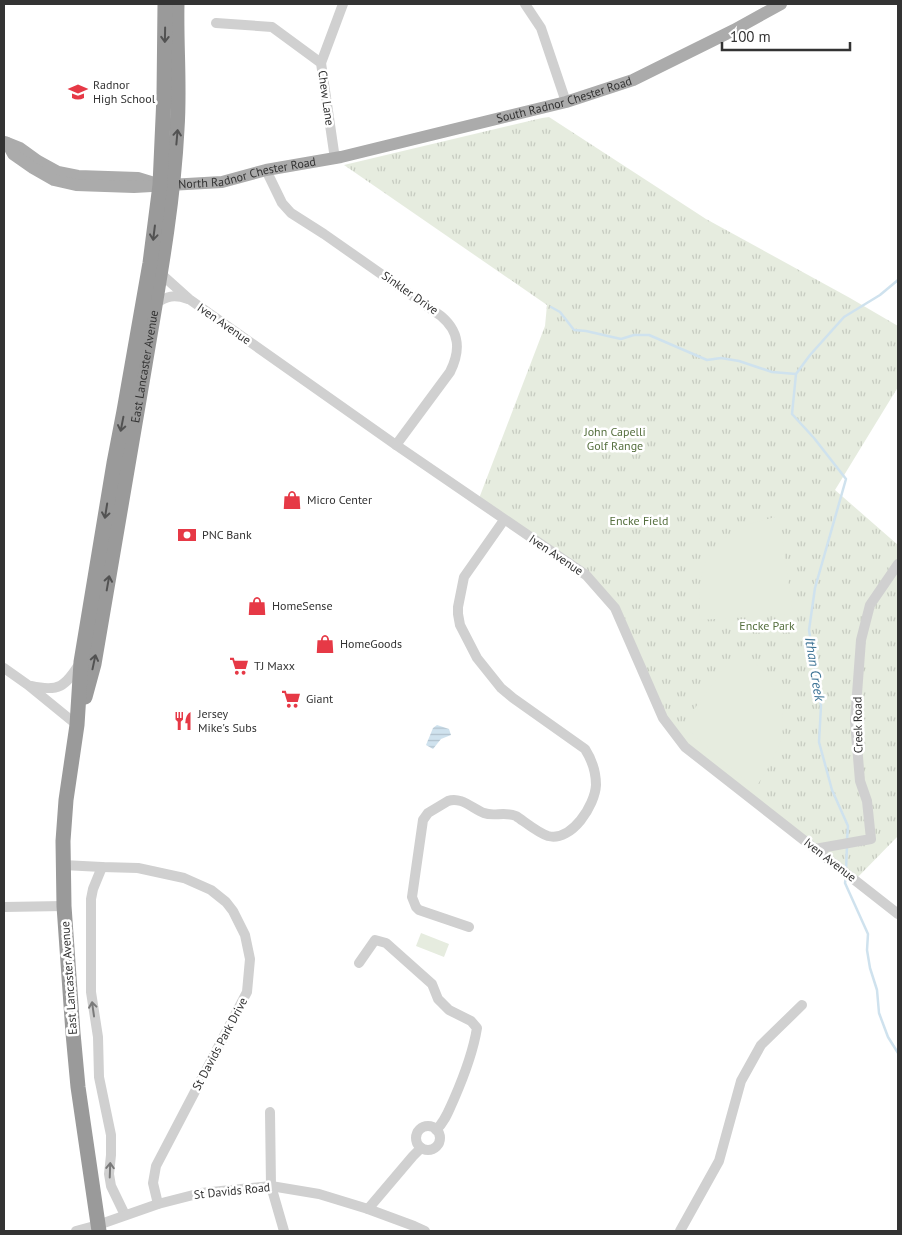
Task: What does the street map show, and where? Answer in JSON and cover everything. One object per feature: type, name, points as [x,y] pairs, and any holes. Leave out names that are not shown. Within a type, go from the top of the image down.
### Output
[{"type":"highway","name":"East Lancaster Avenue","points":[[77,725],[94,664],[160,274],[166,185],[164,96],[165,4]]},
{"type":"highway","name":"East Lancaster Avenue","points":[[99,1228],[77,1072],[64,906],[63,841],[66,800],[77,725],[81,662],[152,252],[178,128],[177,4]]},
{"type":"main road","name":"South Radnor Chester Road","points":[[335,158],[566,102],[633,80],[734,30],[781,4]]},
{"type":"main road","name":"North Radnor Chester Road","points":[[6,142],[20,148],[58,172],[78,176],[138,178],[166,185],[222,182],[266,170],[335,158]]},
{"type":"street","points":[[320,63],[343,4]]},
{"type":"street","points":[[525,4],[541,28],[566,102]]},
{"type":"street","name":"Chew Lane","points":[[216,23],[272,27],[320,63],[335,158]]},
{"type":"street","name":"Sinkler Drive","points":[[266,170],[282,203],[291,213],[332,239],[441,316],[454,333],[458,351],[450,372],[396,445]]},
{"type":"street","name":"Iven Avenue","points":[[160,274],[189,299],[396,445],[586,575],[615,608],[662,718],[686,747],[898,914]]},
{"type":"street","name":"Iven Avenue","points":[[155,304],[173,296],[189,299]]},
{"type":"street","points":[[469,927],[420,910],[414,903],[412,897],[413,885],[420,834],[425,817],[448,801],[459,800],[486,814],[511,814],[516,816],[548,836],[564,835],[574,828],[591,806],[596,791],[594,771],[590,757],[585,749],[512,698],[501,688],[477,658],[460,624],[458,607],[464,577],[504,520]]},
{"type":"street","name":"Creek Road","points":[[815,849],[871,839],[867,801],[860,781],[855,720],[861,640],[870,605],[898,564]]},
{"type":"street","points":[[28,685],[44,689],[58,688],[71,677],[81,662]]},
{"type":"street","points":[[4,668],[77,725]]},
{"type":"street","name":"St Davids Park Drive","points":[[62,864],[138,868],[184,878],[212,890],[226,902],[233,912],[248,945],[250,959],[247,992],[156,1166],[153,1183],[158,1204]]},
{"type":"street","points":[[102,867],[91,899],[91,992],[98,1037],[99,1077],[111,1135],[109,1174],[111,1186],[125,1215]]},
{"type":"street","points":[[4,907],[64,906]]},
{"type":"street","points":[[359,963],[375,940],[386,943],[432,984],[438,999],[449,1010],[471,1021],[477,1028],[476,1039],[466,1072],[444,1122],[436,1130]]},
{"type":"street","points":[[680,1231],[719,1161],[741,1081],[761,1044],[802,1006]]},
{"type":"street","points":[[270,1112],[272,1186],[284,1231]]},
{"type":"street","points":[[428,1126],[436,1130],[440,1138],[436,1148],[427,1150],[421,1148],[416,1138],[419,1131],[428,1126]]},
{"type":"street","points":[[368,1209],[421,1148]]},
{"type":"street","name":"St Davids Road","points":[[76,1231],[99,1228],[125,1215],[201,1192],[272,1186],[318,1194],[368,1209],[424,1231]]},
{"type":"green space","name":"Encke Park","points":[[549,117],[706,219],[898,326],[898,387],[835,490],[898,545],[898,836],[855,880],[685,747],[663,718],[615,608],[586,575],[478,501],[545,326],[547,305],[344,165]]},
{"type":"green space","points":[[779,516],[793,614],[700,620],[702,573],[713,549],[741,527]]},
{"type":"green space","points":[[739,648],[770,681],[779,699],[783,719],[783,729],[778,748],[755,789],[687,729],[687,719]]},
{"type":"green space","points":[[421,933],[449,944],[444,957],[416,946]]},
{"type":"water","points":[[437,725],[449,729],[451,735],[441,739],[433,749],[426,745],[433,728]]},
{"type":"waterway","name":"Ithan Creek","points":[[847,840],[848,826],[832,790],[819,742],[821,706],[809,630],[815,588],[846,479],[814,438],[792,414],[796,374],[810,355],[844,317],[880,295],[898,280]]},
{"type":"waterway","points":[[551,307],[560,312],[574,330],[621,339],[634,335],[649,335],[707,360],[721,358],[739,361],[772,372],[796,374]]},
{"type":"waterway","name":"Ithan Creek","points":[[846,870],[847,846]]},
{"type":"waterway","name":"Ithan Creek","points":[[846,876],[845,883],[868,934],[867,950],[877,990],[879,1013],[888,1037],[898,1053]]},
{"type":"place","name":"Radnor High School","points":[[78,92]]},
{"type":"place","name":"Micro Center","points":[[292,500]]},
{"type":"place","name":"PNC Bank","points":[[187,535]]},
{"type":"place","name":"HomeSense","points":[[257,606]]},
{"type":"place","name":"HomeGoods","points":[[325,644]]},
{"type":"place","name":"TJ Maxx","points":[[239,666]]},
{"type":"place","name":"Giant","points":[[291,699]]},
{"type":"place","name":"Jersey Mike's Subs","points":[[183,721]]},
{"type":"park label","name":"John Capelli Golf Range","points":[[615,439]]},
{"type":"park label","name":"Encke Field","points":[[639,521]]}]
